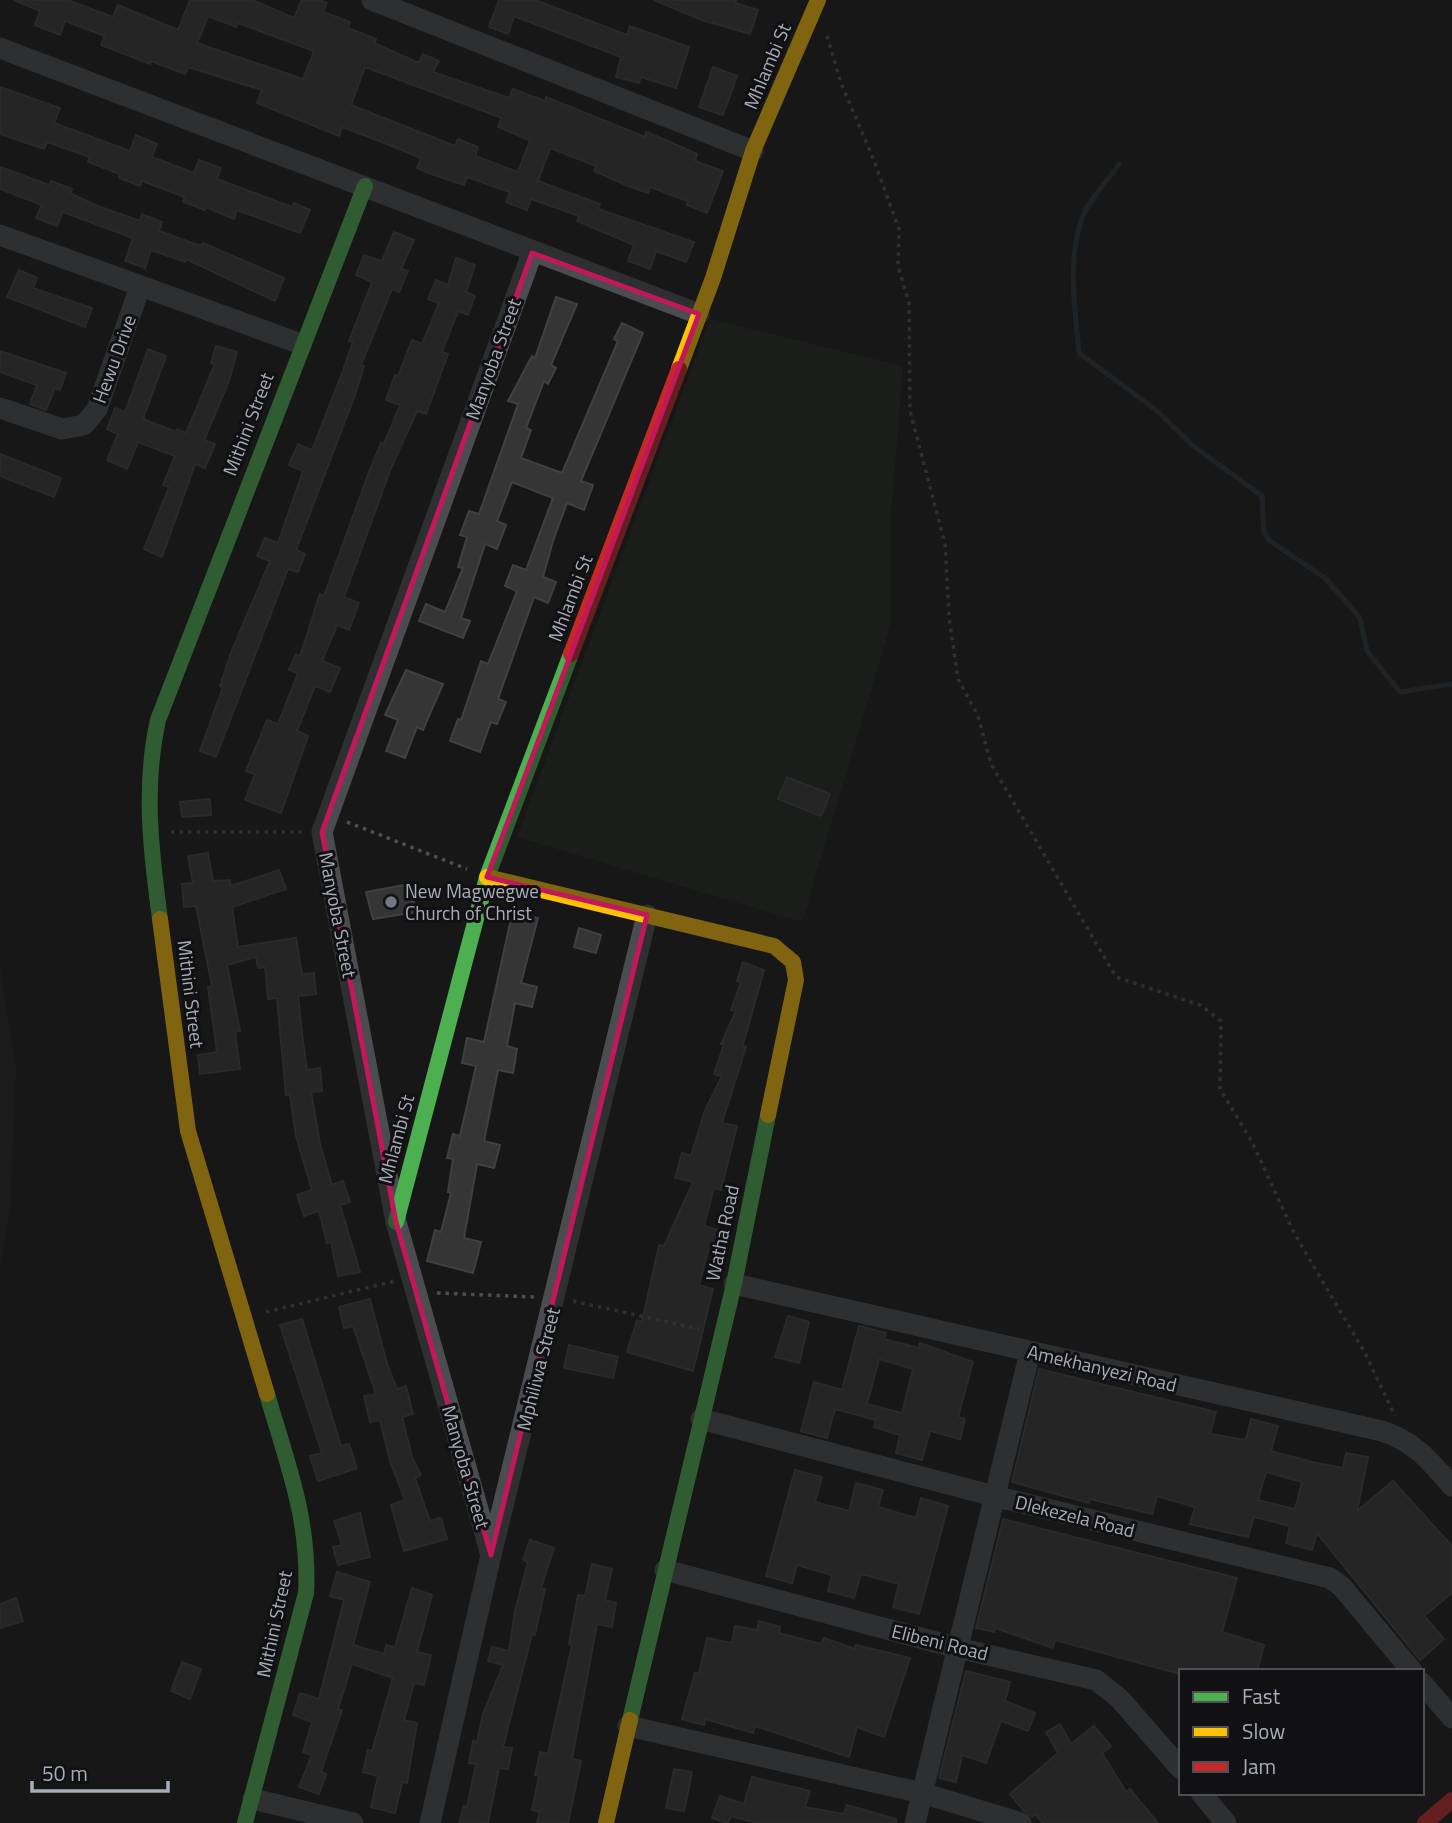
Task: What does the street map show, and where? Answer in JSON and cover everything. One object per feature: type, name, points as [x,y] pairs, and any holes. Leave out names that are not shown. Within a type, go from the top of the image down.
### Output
[{"type":"street","points":[[372,0],[753,150]]},
{"type":"street","name":"Mhlambi St","points":[[396,1222],[486,877],[699,314],[753,150],[818,0]]},
{"type":"street","points":[[0,48],[365,186],[532,253],[699,314]]},
{"type":"street","name":"Mithini Street","points":[[244,1823],[253,1799],[306,1593],[308,1559],[304,1519],[188,1131],[148,832],[150,755],[158,720],[301,344],[365,186]]},
{"type":"street","points":[[0,235],[301,344]]},
{"type":"street","name":"Manyoba Street","points":[[491,1555],[416,1292],[409,1277],[396,1222],[326,823],[532,253]]},
{"type":"street","name":"Hewu Drive","points":[[0,408],[62,429],[84,425],[97,409],[140,287]]},
{"type":"street","name":"Watha Road","points":[[486,877],[774,946],[793,962],[796,980],[734,1284],[606,1823]]},
{"type":"street","name":"Mphiliwa Street","points":[[430,1823],[491,1555],[647,915]]},
{"type":"street","name":"Amekhanyezi Road","points":[[734,1284],[1403,1438],[1420,1450],[1452,1486]]},
{"type":"street","points":[[915,1823],[1030,1352]]},
{"type":"street","name":"Dlekezela Road","points":[[701,1419],[994,1496],[1336,1581],[1410,1669]]},
{"type":"street","name":"Elibeni Road","points":[[665,1570],[958,1648],[1096,1680],[1119,1698],[1179,1767]]},
{"type":"street","points":[[1424,1685],[1452,1718]]},
{"type":"street","points":[[628,1726],[922,1793],[1021,1823]]},
{"type":"street","points":[[1203,1795],[1226,1823]]},
{"type":"street","points":[[253,1799],[354,1823]]},
{"type":"street","points":[[1425,1823],[1452,1800]]},
{"type":"path","points":[[827,35],[841,83],[873,158],[898,229],[898,266],[909,303],[910,411],[945,544],[948,617],[958,679],[978,716],[991,764],[1116,977],[1200,1005],[1222,1021],[1220,1089],[1252,1142],[1294,1233],[1365,1353],[1403,1438]]},
{"type":"path","points":[[148,832],[326,823],[486,877]]},
{"type":"path","points":[[244,1317],[409,1277]]},
{"type":"highlighted area","points":[[532,253],[699,314],[487,877],[647,915],[491,1555],[396,1222],[322,832]]},
{"type":"shaded area","points":[[710,319],[903,366],[891,516],[890,626],[802,922],[517,837]]},
{"type":"shaded area","points":[[0,966],[16,1070],[10,1208],[0,1266]]},
{"type":"building","points":[[14,0],[67,0],[113,17],[118,5],[178,30],[190,0],[252,0],[294,18],[302,0],[319,0],[327,3],[323,12],[350,22],[348,28],[376,39],[374,43],[419,63],[423,54],[439,61],[433,72],[509,98],[513,89],[545,101],[546,97],[645,137],[646,132],[668,141],[697,154],[695,161],[723,171],[707,213],[687,205],[688,201],[650,187],[648,193],[626,185],[594,171],[596,166],[550,148],[538,181],[600,204],[598,209],[694,242],[686,262],[656,251],[650,269],[628,261],[634,245],[577,221],[579,216],[531,199],[527,210],[506,202],[510,192],[467,177],[464,185],[434,175],[417,168],[421,158],[387,144],[342,127],[339,136],[257,103],[262,90],[188,67],[185,74],[151,61],[150,64],[101,45],[105,36],[65,21],[60,35],[35,25],[40,11]],"holes":[[[208,16],[236,27],[238,23],[314,51],[303,79],[197,43]],[[365,67],[502,118],[498,127],[530,140],[518,172],[475,156],[478,147],[458,139],[455,146],[351,105]]]},
{"type":"building","points":[[499,0],[535,0],[627,35],[630,26],[689,47],[676,88],[641,77],[639,83],[616,77],[621,57],[514,16],[508,34],[489,27]]},
{"type":"building","points":[[654,0],[736,0],[735,3],[758,10],[750,34],[702,20]]},
{"type":"building","points":[[713,67],[737,76],[723,115],[699,107]]},
{"type":"building","points":[[0,87],[60,108],[54,123],[130,151],[136,135],[157,144],[152,157],[194,173],[199,160],[221,168],[217,179],[292,207],[294,203],[310,210],[300,233],[237,210],[234,219],[206,207],[205,210],[183,202],[185,197],[142,181],[140,186],[119,178],[120,174],[88,162],[90,157],[47,142],[44,149],[0,134]]},
{"type":"building","points":[[0,167],[49,185],[51,181],[72,189],[70,193],[95,205],[140,221],[142,214],[162,222],[159,231],[201,246],[203,243],[284,278],[275,301],[186,259],[185,262],[151,250],[145,268],[125,261],[133,238],[63,212],[57,226],[36,218],[42,205],[0,189]]},
{"type":"building","points":[[394,232],[414,240],[401,269],[408,271],[399,292],[392,289],[361,365],[364,366],[355,395],[296,550],[305,554],[298,572],[288,569],[216,757],[200,751],[223,687],[220,686],[232,650],[270,561],[257,556],[265,538],[278,543],[303,471],[289,465],[298,444],[312,450],[341,376],[353,342],[349,341],[372,282],[356,275],[364,255],[382,261]]},
{"type":"building","points":[[456,258],[475,265],[466,292],[475,296],[468,315],[458,311],[442,352],[448,354],[426,414],[417,411],[391,468],[344,597],[359,603],[349,630],[337,625],[322,661],[340,668],[330,692],[315,686],[297,731],[308,736],[281,813],[245,800],[255,774],[246,771],[267,720],[278,724],[298,673],[289,670],[296,654],[300,656],[320,594],[324,596],[369,472],[400,405],[386,400],[395,375],[398,376],[412,340],[422,344],[439,303],[428,299],[436,280],[448,285]]},
{"type":"building","points":[[19,270],[37,278],[33,288],[92,308],[85,327],[7,297]]},
{"type":"building","points":[[556,297],[577,304],[551,365],[556,368],[548,384],[544,381],[526,428],[531,430],[521,458],[562,473],[618,341],[614,339],[622,323],[643,333],[581,481],[593,485],[584,510],[567,503],[553,541],[543,577],[556,582],[548,603],[534,597],[498,699],[506,702],[497,724],[491,722],[480,752],[450,741],[458,719],[461,720],[481,661],[488,664],[517,591],[505,586],[513,565],[526,570],[553,498],[512,482],[497,521],[506,525],[497,549],[485,544],[461,618],[470,621],[463,638],[419,621],[426,604],[445,612],[463,568],[458,567],[467,537],[460,535],[469,511],[479,514],[518,404],[508,401],[532,356],[535,358]]},
{"type":"building","points":[[216,346],[237,352],[229,381],[204,440],[215,444],[205,468],[195,464],[162,557],[144,549],[169,487],[163,485],[175,456],[138,442],[127,469],[107,460],[118,434],[107,429],[115,408],[125,412],[148,349],[166,356],[143,419],[176,432],[177,429],[186,433],[215,364],[211,363]]},
{"type":"building","points":[[0,351],[66,373],[60,390],[55,388],[46,410],[30,404],[37,385],[0,372]]},
{"type":"building","points":[[0,454],[61,478],[54,497],[0,476]]},
{"type":"building","points":[[406,670],[443,684],[423,730],[417,727],[405,758],[386,751],[398,720],[385,715]]},
{"type":"building","points":[[787,777],[830,794],[821,816],[778,799]]},
{"type":"building","points":[[210,799],[211,815],[182,817],[180,802]]},
{"type":"building","points":[[208,853],[213,881],[230,880],[231,886],[279,870],[286,889],[232,907],[238,947],[296,938],[302,974],[314,973],[316,994],[298,996],[307,1070],[320,1068],[322,1091],[311,1092],[320,1144],[332,1185],[343,1181],[350,1202],[340,1205],[360,1272],[338,1276],[331,1242],[327,1243],[319,1211],[304,1216],[297,1195],[312,1190],[296,1136],[290,1095],[286,1095],[277,998],[268,999],[265,967],[258,968],[256,957],[227,965],[240,1031],[235,1032],[240,1069],[200,1074],[198,1055],[217,1052],[208,987],[212,986],[196,906],[184,907],[182,884],[193,883],[188,856]]},
{"type":"building","name":"New Magwegwe Church of Christ","points":[[410,884],[416,912],[373,919],[366,892]]},
{"type":"building","points":[[512,914],[538,918],[521,983],[537,987],[532,1007],[515,1003],[507,1046],[517,1049],[513,1073],[498,1070],[484,1141],[500,1145],[494,1168],[477,1164],[464,1238],[481,1242],[473,1273],[427,1261],[435,1230],[441,1232],[451,1193],[448,1192],[453,1159],[447,1158],[453,1134],[460,1136],[476,1066],[462,1063],[467,1038],[484,1042]]},
{"type":"building","points":[[579,928],[601,935],[596,953],[574,947]]},
{"type":"building","points":[[743,962],[764,970],[743,1045],[746,1047],[722,1123],[737,1126],[721,1190],[714,1188],[704,1226],[719,1230],[713,1253],[708,1251],[699,1285],[713,1289],[693,1371],[627,1352],[637,1320],[642,1322],[659,1245],[664,1246],[693,1182],[675,1178],[682,1153],[691,1156],[705,1110],[722,1076],[714,1074],[724,1044],[721,1044],[736,1011],[731,1010],[741,982],[737,981]]},
{"type":"building","points":[[370,1299],[387,1364],[397,1389],[406,1386],[413,1414],[402,1417],[412,1457],[421,1475],[415,1478],[430,1521],[441,1518],[447,1539],[404,1551],[391,1505],[405,1500],[390,1461],[380,1420],[370,1422],[364,1396],[376,1394],[353,1326],[344,1328],[339,1307]]},
{"type":"building","points":[[788,1316],[809,1322],[799,1363],[775,1357]]},
{"type":"building","points":[[302,1319],[341,1446],[349,1444],[357,1468],[318,1481],[310,1456],[322,1453],[280,1325]]},
{"type":"building","points":[[859,1326],[886,1333],[884,1339],[919,1348],[920,1343],[973,1362],[958,1417],[965,1419],[960,1439],[930,1431],[922,1460],[896,1453],[900,1435],[874,1427],[876,1420],[835,1409],[827,1438],[801,1431],[814,1382],[842,1390]],"holes":[[[879,1359],[913,1369],[902,1413],[867,1404]]]},
{"type":"building","points":[[569,1345],[618,1357],[613,1378],[564,1368]]},
{"type":"building","points":[[1039,1369],[1216,1412],[1210,1434],[1246,1440],[1251,1419],[1278,1426],[1271,1451],[1312,1462],[1343,1468],[1346,1453],[1368,1457],[1357,1511],[1393,1481],[1452,1546],[1452,1593],[1424,1616],[1444,1639],[1420,1660],[1317,1533],[1312,1550],[1286,1543],[1290,1526],[1254,1517],[1248,1537],[1190,1524],[1195,1507],[1157,1496],[1152,1514],[1090,1499],[1089,1503],[1012,1482]],"holes":[[[1266,1472],[1302,1482],[1295,1509],[1258,1500]]]},
{"type":"building","points":[[795,1470],[822,1477],[815,1502],[849,1511],[856,1483],[883,1490],[878,1507],[916,1518],[921,1498],[948,1506],[919,1614],[893,1607],[899,1584],[861,1574],[854,1598],[828,1591],[832,1575],[797,1565],[792,1583],[766,1576]]},
{"type":"building","points":[[360,1513],[370,1557],[338,1565],[333,1547],[342,1545],[334,1521]]},
{"type":"building","points":[[1003,1519],[1237,1578],[1222,1632],[1264,1645],[1258,1669],[1179,1669],[1179,1674],[1055,1640],[1053,1648],[995,1628],[994,1632],[976,1628]]},
{"type":"building","points":[[530,1540],[554,1548],[541,1588],[545,1589],[535,1635],[532,1634],[503,1747],[512,1748],[508,1769],[499,1768],[488,1823],[459,1823],[464,1806],[467,1807],[476,1764],[469,1763],[473,1741],[477,1742],[483,1714],[503,1665],[488,1661],[492,1647],[509,1651],[515,1611],[528,1562],[523,1560]]},
{"type":"building","points":[[592,1564],[612,1569],[605,1600],[616,1603],[612,1627],[597,1624],[572,1759],[581,1761],[568,1823],[537,1823],[540,1812],[532,1810],[539,1776],[535,1775],[540,1752],[548,1754],[572,1645],[569,1644],[578,1595],[585,1596]]},
{"type":"building","points":[[337,1572],[370,1582],[353,1645],[384,1654],[386,1645],[395,1647],[412,1588],[432,1595],[417,1652],[431,1655],[424,1685],[414,1683],[404,1720],[417,1723],[407,1783],[402,1782],[395,1813],[371,1807],[378,1776],[363,1772],[368,1750],[372,1751],[393,1678],[352,1664],[338,1709],[342,1710],[321,1772],[326,1774],[319,1794],[299,1787],[312,1755],[303,1752],[312,1722],[293,1715],[300,1693],[319,1699],[344,1600],[330,1596]]},
{"type":"building","points":[[16,1598],[23,1621],[0,1628],[0,1604]]},
{"type":"building","points":[[759,1621],[780,1627],[779,1633],[821,1644],[824,1638],[855,1649],[856,1645],[910,1658],[884,1737],[857,1727],[849,1757],[755,1726],[753,1733],[705,1719],[704,1725],[682,1719],[695,1673],[699,1674],[707,1638],[732,1643],[735,1626],[757,1630]]},
{"type":"building","points":[[182,1662],[201,1669],[190,1699],[171,1691]]},
{"type":"building","points":[[966,1671],[1010,1682],[1005,1701],[1035,1713],[1028,1731],[1001,1721],[986,1763],[962,1755],[956,1782],[939,1778]]},
{"type":"building","points":[[1060,1724],[1071,1744],[1094,1726],[1111,1746],[1102,1753],[1126,1792],[1130,1789],[1158,1823],[1043,1823],[1035,1814],[1032,1817],[1023,1810],[1010,1794],[1058,1753],[1046,1732]]},
{"type":"building","points":[[674,1769],[692,1772],[684,1811],[666,1808]]},
{"type":"building","points":[[752,1777],[810,1791],[805,1807],[844,1814],[847,1805],[896,1819],[896,1823],[756,1823],[731,1816],[728,1823],[712,1818],[720,1796],[744,1804]]},
{"type":"waterway","points":[[1119,164],[1089,204],[1077,234],[1073,285],[1079,353],[1156,410],[1192,445],[1262,496],[1264,532],[1270,541],[1325,578],[1360,618],[1367,651],[1400,692],[1452,684]]},
{"type":"traffic: fast","points":[[160,919],[150,820],[151,770],[158,720],[365,186]]},
{"type":"traffic: fast","points":[[396,1222],[487,877],[571,654]]},
{"type":"traffic: fast","points":[[630,1720],[734,1284],[768,1115]]},
{"type":"traffic: fast","points":[[245,1823],[306,1593],[301,1516],[267,1394]]},
{"type":"traffic: slow","points":[[679,369],[713,278],[753,151],[818,0]]},
{"type":"traffic: slow","points":[[487,877],[774,946],[793,962],[796,980],[768,1115]]},
{"type":"traffic: slow","points":[[160,919],[188,1131],[267,1394]]},
{"type":"traffic: slow","points":[[606,1823],[630,1720]]},
{"type":"traffic: jam","points":[[571,654],[679,369]]},
{"type":"traffic: jam","points":[[1425,1823],[1452,1800]]},
{"type":"place","name":"New Magwegwe Church of Christ","points":[[391,902]]}]
